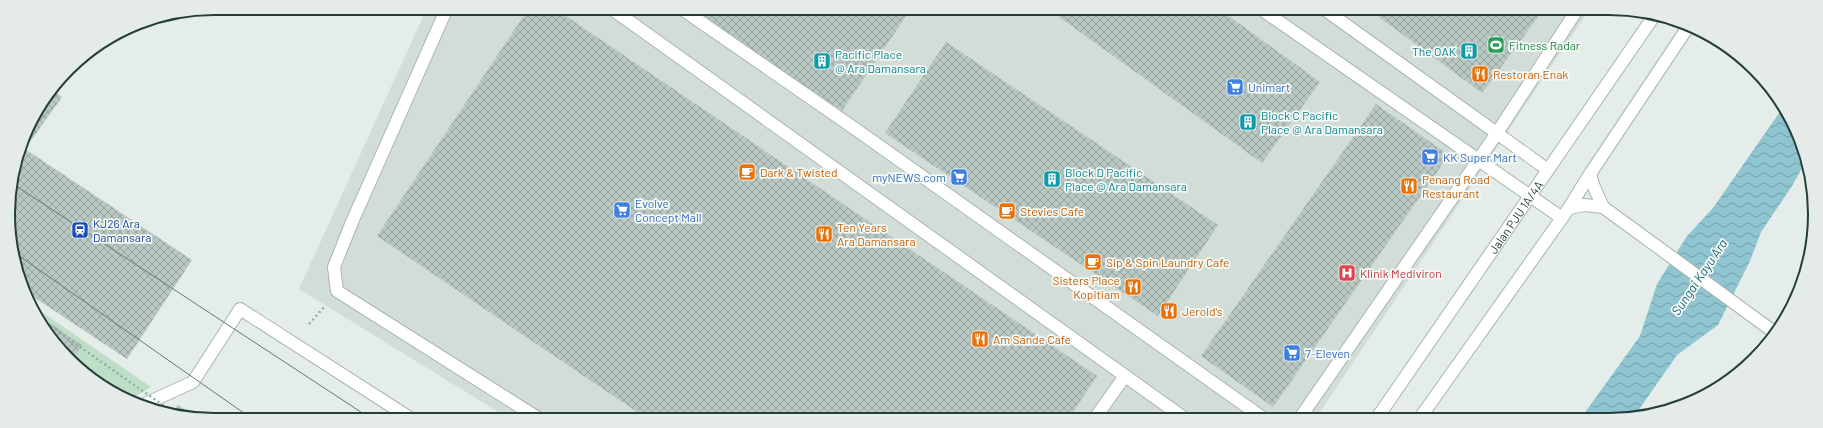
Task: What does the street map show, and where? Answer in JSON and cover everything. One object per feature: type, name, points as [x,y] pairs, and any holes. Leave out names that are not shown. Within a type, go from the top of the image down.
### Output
[{"type":"street","points":[[444,15],[352,222],[334,267],[337,292],[530,413]]},
{"type":"street","points":[[622,15],[1177,413]]},
{"type":"street","points":[[691,15],[854,128],[1256,413]]},
{"type":"street","points":[[1270,15],[1530,196],[1566,213],[1584,205],[1603,207],[1771,330]]},
{"type":"street","points":[[1332,15],[1548,170]]},
{"type":"street","points":[[1303,413],[1497,133],[1575,15]]},
{"type":"street","name":"Jalan PJU 1A/4A","points":[[1380,413],[1651,20]]},
{"type":"street","points":[[1424,413],[1566,213],[1590,174],[1686,30]]},
{"type":"street","points":[[1590,174],[1603,207]]},
{"type":"street","points":[[150,402],[192,382],[240,309],[402,413]]},
{"type":"street","points":[[1099,413],[1126,376]]},
{"type":"path","points":[[309,324],[337,292]]},
{"type":"path","points":[[49,325],[165,407]]},
{"type":"shaded area","points":[[424,15],[1586,15],[1319,413],[500,413],[299,289]]},
{"type":"green space","points":[[41,311],[151,387],[136,396],[114,386],[83,364],[64,345]]},
{"type":"water","name":"Sungai Kayu Ara","points":[[1780,113],[1793,138],[1802,168],[1792,186],[1761,232],[1750,261],[1718,325],[1677,355],[1638,411],[1622,413],[1585,413],[1640,336],[1657,284],[1687,236],[1713,208]]},
{"type":"building","name":"Evolve Concept Mall","points":[[524,15],[564,15],[1097,376],[1072,413],[639,413],[377,236]]},
{"type":"building","name":"Pacific Place @ Ara Damansara","points":[[701,15],[907,15],[842,111]]},
{"type":"building","name":"Block C Pacific Place @ Ara Damansara","points":[[1056,15],[1227,15],[1320,82],[1262,163]]},
{"type":"building","name":"The OAK","points":[[1376,15],[1539,15],[1482,93]]},
{"type":"building","name":"Block D Pacific Place @ Ara Damansara","points":[[946,42],[1218,225],[1158,316],[885,133]]},
{"type":"building","name":"KJ26 Ara Damansara","points":[[56,93],[62,97],[28,145],[42,114]]},
{"type":"building","points":[[1376,104],[1449,155],[1273,407],[1201,356]]},
{"type":"building","name":"KJ26 Ara Damansara","points":[[26,150],[192,260],[127,359],[33,297],[30,290],[22,266],[15,227],[15,201],[19,175]]},
{"type":"building","points":[[46,320],[82,345],[75,356],[56,335]]},
{"type":"building","points":[[178,405],[186,411],[176,409]]},
{"type":"tram line","points":[[17,187],[362,413]]},
{"type":"tram line","points":[[20,256],[244,413]]},
{"type":"place","name":"Fitness Radar","points":[[1496,45]]},
{"type":"place","name":"The OAK","points":[[1469,51]]},
{"type":"place","name":"Pacific Place @ Ara Damansara","points":[[822,61]]},
{"type":"place","name":"Restoran Enak","points":[[1480,74]]},
{"type":"place","name":"Unimart","points":[[1235,87]]},
{"type":"place","name":"Block C Pacific Place @ Ara Damansara","points":[[1248,122]]},
{"type":"place","name":"KK Super Mart","points":[[1430,157]]},
{"type":"place","name":"Dark & Twisted","points":[[747,172]]},
{"type":"place","name":"myNEWS.com","points":[[959,177]]},
{"type":"place","name":"Block D Pacific Place @ Ara Damansara","points":[[1052,179]]},
{"type":"place","name":"Penang Road Restaurant","points":[[1409,186]]},
{"type":"place","name":"Evolve Concept Mall","points":[[622,210]]},
{"type":"place","name":"Stevies Cafe","points":[[1007,211]]},
{"type":"place","name":"KJ26 Ara Damansara","points":[[80,230]]},
{"type":"place","name":"Ten Years Ara Damansara","points":[[824,234]]},
{"type":"place","name":"Sip & Spin Laundry Cafe","points":[[1093,262]]},
{"type":"place","name":"Klinik Mediviron","points":[[1347,273]]},
{"type":"place","name":"Sisters Place Kopitiam","points":[[1133,287]]},
{"type":"place","name":"Jerold's","points":[[1169,311]]},
{"type":"place","name":"Am Sande Cafe","points":[[980,339]]},
{"type":"place","name":"7-Eleven","points":[[1292,353]]}]
